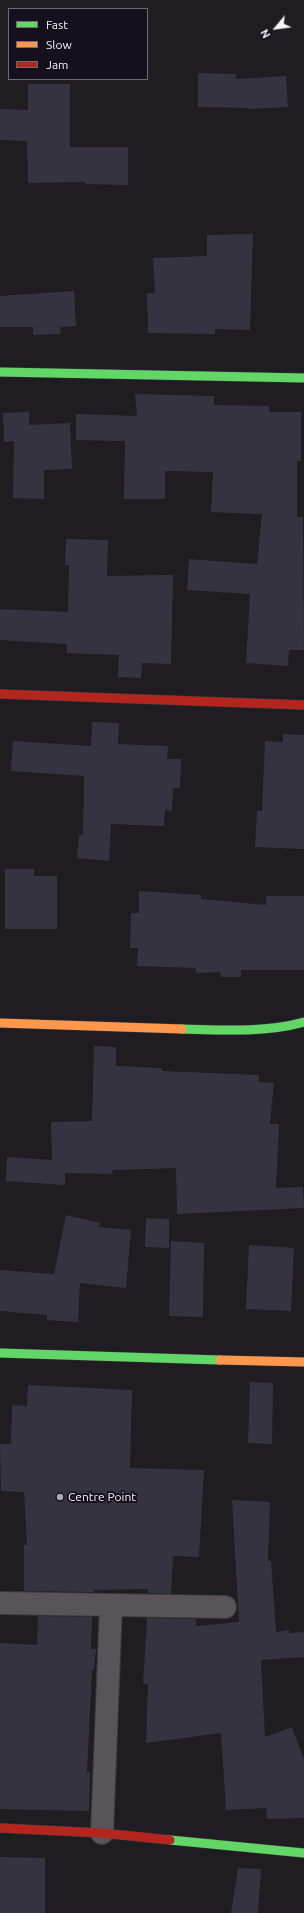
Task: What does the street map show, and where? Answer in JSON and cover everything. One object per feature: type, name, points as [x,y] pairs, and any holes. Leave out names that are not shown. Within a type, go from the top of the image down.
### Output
[{"type":"street","points":[[0,372],[304,378]]},
{"type":"street","points":[[0,694],[304,705]]},
{"type":"street","points":[[0,1024],[241,1031],[290,1026],[304,1022]]},
{"type":"street","points":[[0,1353],[304,1362]]},
{"type":"street","points":[[0,1603],[225,1607]]},
{"type":"street","points":[[102,1833],[111,1605]]},
{"type":"street","points":[[0,1828],[102,1833],[304,1853]]},
{"type":"building","points":[[198,73],[236,74],[236,79],[286,76],[288,107],[249,109],[198,107]]},
{"type":"building","points":[[28,84],[70,84],[70,147],[128,147],[128,185],[86,184],[86,182],[28,183],[27,141],[0,140],[0,109],[28,110]]},
{"type":"building","points":[[253,234],[250,330],[215,329],[215,334],[148,333],[147,293],[155,293],[153,258],[207,256],[207,235]]},
{"type":"building","points":[[74,291],[76,326],[60,327],[61,334],[33,335],[33,327],[0,327],[0,296]]},
{"type":"building","points":[[135,394],[214,396],[214,405],[269,406],[269,412],[301,412],[301,461],[297,461],[297,517],[303,517],[304,650],[289,650],[288,666],[246,663],[250,594],[187,590],[189,559],[257,564],[262,514],[211,512],[213,472],[165,471],[165,499],[124,499],[125,441],[76,440],[76,414],[137,416]]},
{"type":"building","points":[[29,412],[29,425],[70,423],[72,469],[44,470],[44,499],[13,498],[14,441],[4,442],[3,413]]},
{"type":"building","points":[[66,539],[108,540],[107,576],[173,575],[171,664],[142,663],[141,678],[118,677],[119,655],[67,653],[67,644],[0,640],[0,609],[68,612],[69,565],[65,565]]},
{"type":"building","points":[[92,722],[119,723],[118,744],[168,746],[167,759],[181,759],[180,788],[173,788],[172,811],[165,810],[164,826],[111,824],[109,861],[77,858],[79,835],[83,835],[84,776],[11,771],[13,741],[91,746]]},
{"type":"building","points":[[283,734],[304,735],[304,849],[255,847],[257,811],[262,811],[265,741],[283,742]]},
{"type":"building","points":[[5,869],[34,869],[34,876],[57,876],[57,929],[5,929]]},
{"type":"building","points":[[139,891],[201,895],[201,899],[266,905],[266,896],[304,896],[304,970],[241,970],[241,977],[221,977],[220,972],[196,973],[196,968],[137,966],[138,948],[130,948],[131,913],[139,913]]},
{"type":"building","points":[[94,1046],[116,1047],[116,1066],[162,1068],[162,1071],[259,1075],[259,1082],[274,1083],[270,1124],[279,1124],[276,1188],[303,1187],[304,1208],[177,1214],[176,1168],[113,1170],[112,1174],[65,1173],[65,1185],[6,1181],[7,1157],[52,1160],[51,1122],[92,1121]]},
{"type":"building","points":[[66,1215],[100,1223],[99,1227],[131,1230],[126,1288],[80,1283],[78,1322],[47,1320],[47,1315],[0,1311],[0,1270],[54,1274]]},
{"type":"building","points":[[146,1218],[169,1219],[169,1248],[145,1247]]},
{"type":"building","points":[[171,1241],[204,1243],[203,1317],[169,1316]]},
{"type":"building","points":[[249,1245],[294,1248],[291,1311],[246,1309]]},
{"type":"building","points":[[250,1382],[273,1383],[272,1444],[248,1443]]},
{"type":"building","points":[[28,1385],[132,1390],[130,1468],[204,1470],[199,1557],[173,1556],[171,1594],[148,1593],[148,1589],[94,1590],[94,1592],[24,1591],[24,1545],[27,1545],[24,1492],[1,1491],[0,1444],[11,1444],[12,1405],[27,1406]]},
{"type":"building","points":[[232,1500],[270,1502],[268,1561],[271,1561],[276,1632],[289,1630],[290,1633],[304,1632],[304,1657],[261,1660],[265,1737],[292,1727],[304,1760],[304,1818],[267,1819],[266,1808],[226,1810],[221,1733],[146,1743],[148,1684],[143,1684],[147,1618],[196,1619],[196,1626],[239,1622]]},
{"type":"building","points":[[38,1616],[92,1617],[91,1649],[96,1649],[94,1670],[92,1670],[87,1772],[90,1772],[89,1811],[0,1809],[0,1643],[37,1645]]},
{"type":"building","points":[[0,1857],[45,1858],[45,1913],[0,1913]]},
{"type":"building","points":[[238,1868],[261,1869],[258,1913],[231,1913]]},
{"type":"traffic: fast","points":[[0,372],[304,378]]},
{"type":"traffic: fast","points":[[182,1029],[259,1029],[289,1026],[304,1022]]},
{"type":"traffic: fast","points":[[0,1353],[220,1360]]},
{"type":"traffic: fast","points":[[170,1840],[304,1853]]},
{"type":"traffic: slow","points":[[0,1023],[182,1029]]},
{"type":"traffic: slow","points":[[220,1360],[304,1362]]},
{"type":"traffic: jam","points":[[0,694],[304,705]]},
{"type":"traffic: jam","points":[[0,1828],[102,1833],[170,1840]]},
{"type":"place","name":"Centre Point","points":[[60,1497]]}]
